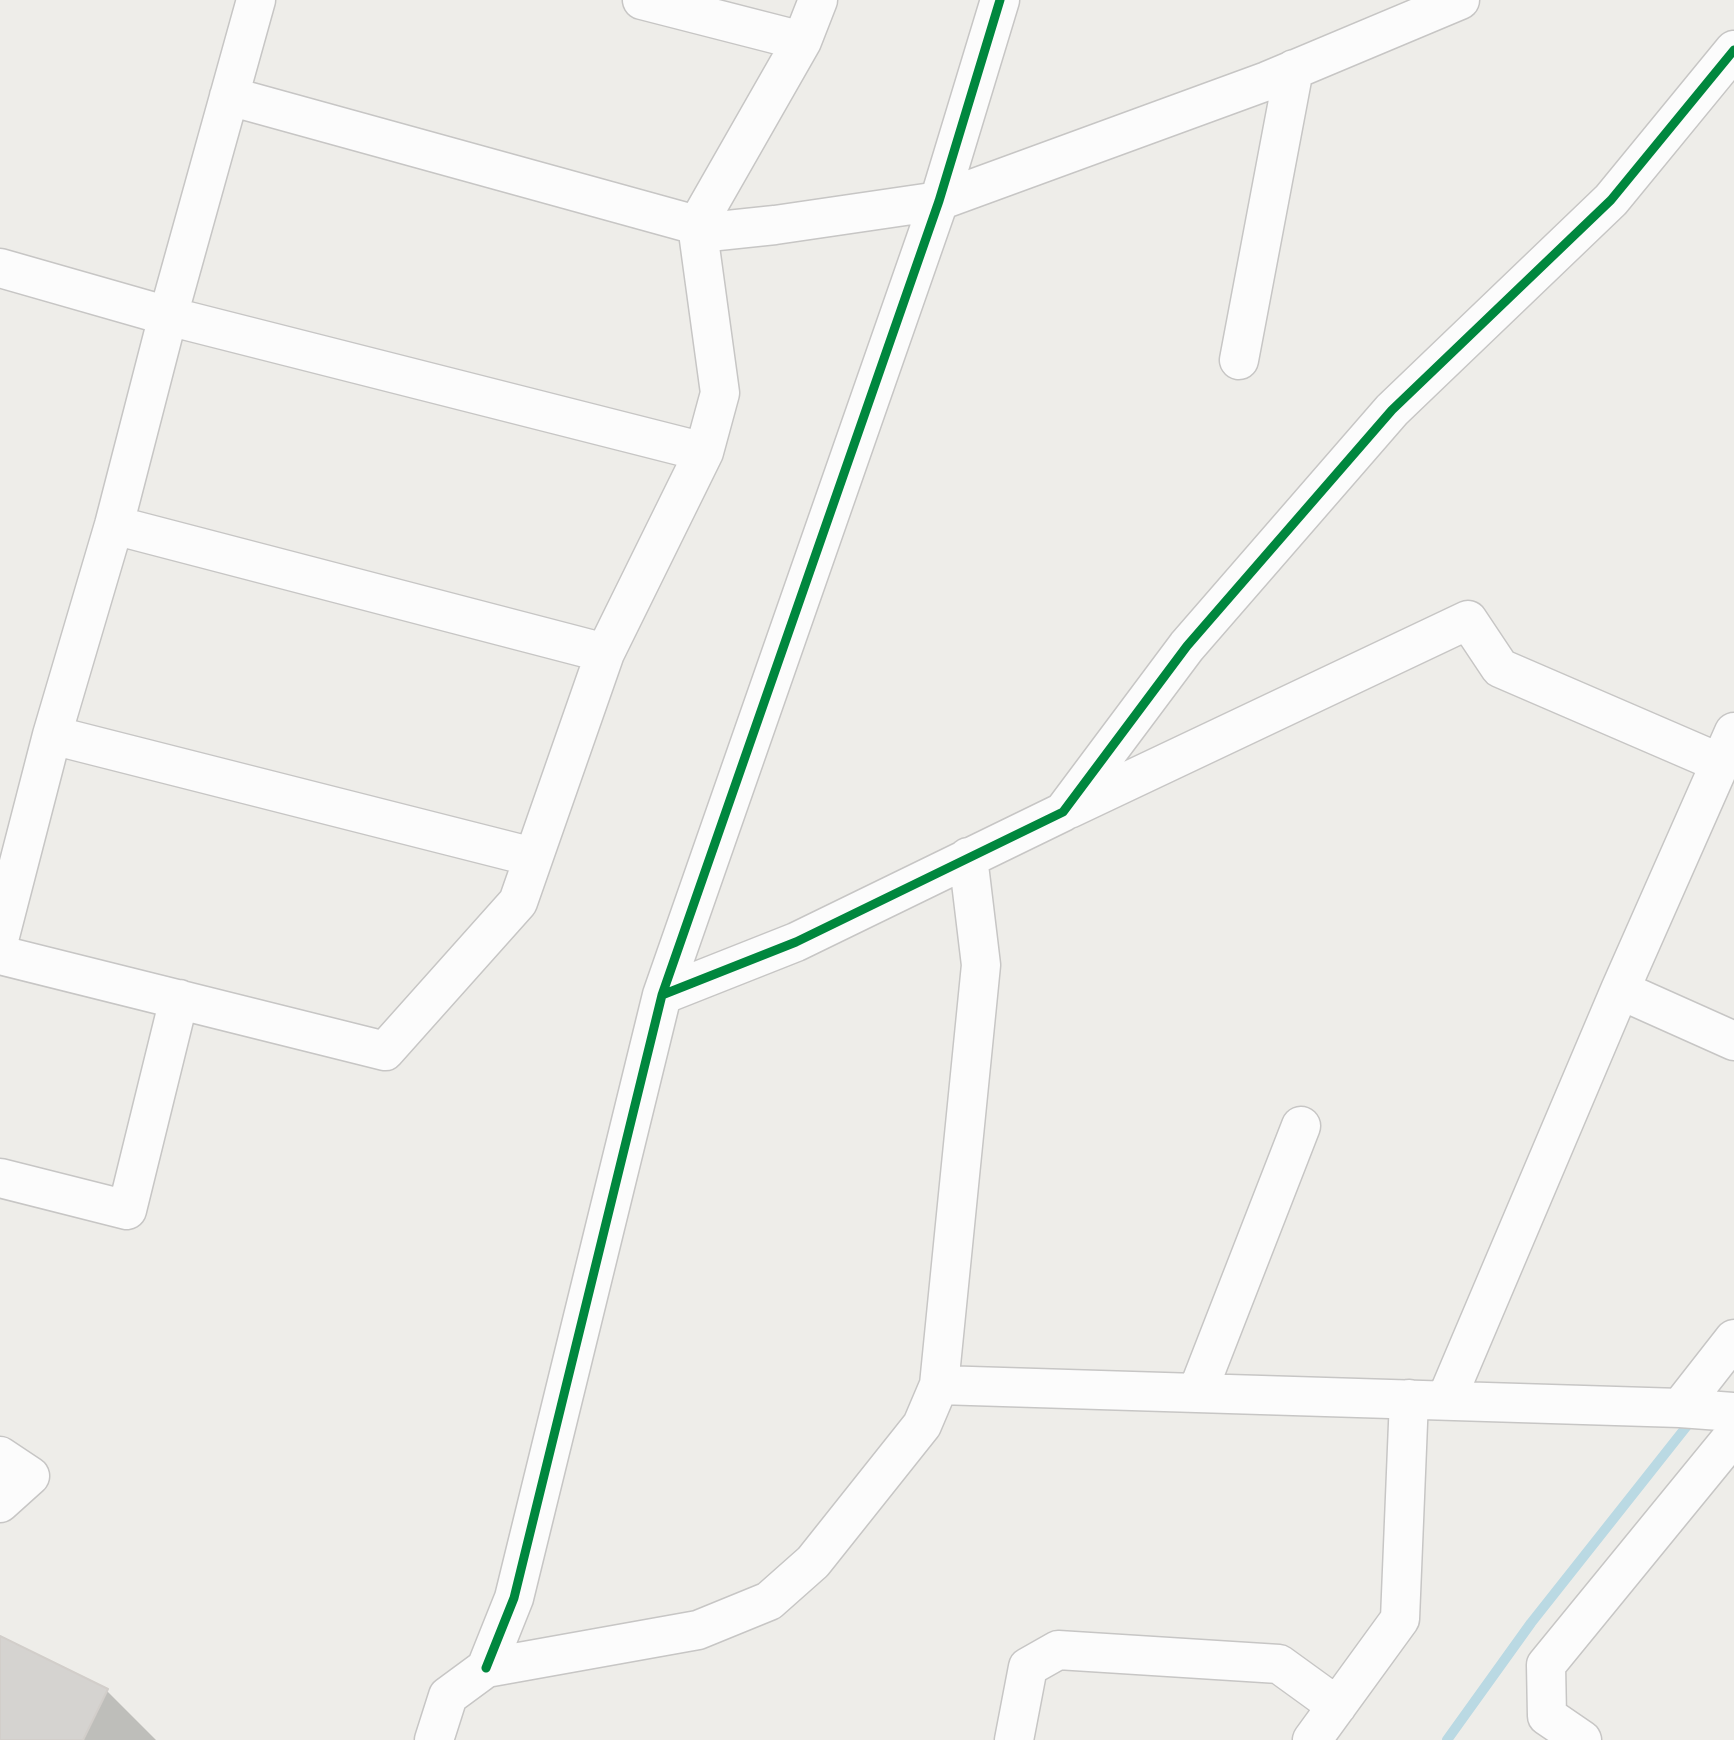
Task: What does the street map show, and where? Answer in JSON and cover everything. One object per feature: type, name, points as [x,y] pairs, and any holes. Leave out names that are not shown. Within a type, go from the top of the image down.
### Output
[{"type":"street","points":[[0,936],[52,736],[114,525],[168,316],[256,0]]},
{"type":"street","points":[[642,0],[802,41]]},
{"type":"street","points":[[0,955],[385,1051],[519,902],[605,653],[704,452],[720,393],[697,225],[802,41],[818,0]]},
{"type":"street","points":[[486,1668],[514,1598],[662,995],[939,201],[1000,0]]},
{"type":"street","points":[[229,96],[718,231],[939,201],[1294,69],[1460,0]]},
{"type":"street","points":[[1063,812],[1187,646],[1392,410],[1611,200],[1734,50]]},
{"type":"street","points":[[1239,360],[1294,69]]},
{"type":"street","points":[[0,268],[168,316],[704,452]]},
{"type":"street","points":[[114,525],[605,653]]},
{"type":"street","points":[[662,995],[796,942],[968,857],[1468,620],[1500,668],[1727,747],[1620,990],[1427,1400],[1400,1619],[1312,1740]]},
{"type":"street","points":[[52,736],[533,857]]},
{"type":"street","points":[[434,1740],[448,1696],[486,1668],[698,1630],[769,1601],[813,1562],[922,1425],[939,1385],[981,965],[968,857]]},
{"type":"street","points":[[1620,990],[1734,1041]]},
{"type":"street","points":[[0,1178],[127,1210],[179,999]]},
{"type":"street","points":[[1197,1393],[1301,1126]]},
{"type":"street","points":[[1680,1408],[1734,1339]]},
{"type":"street","points":[[939,1385],[1680,1408],[1734,1412]]},
{"type":"street","points":[[1582,1740],[1548,1716],[1546,1665],[1734,1435]]},
{"type":"street","points":[[0,1456],[30,1476],[0,1503]]},
{"type":"street","points":[[1014,1740],[1028,1667],[1058,1650],[1279,1664],[1337,1706]]},
{"type":"building","points":[[0,1636],[108,1689],[83,1740],[0,1740]]},
{"type":"waterway","points":[[1447,1740],[1531,1623],[1694,1417]]},
{"type":"cycle path","points":[[486,1668],[514,1598],[662,995],[939,201],[1000,0]]},
{"type":"cycle path","points":[[662,995],[796,942],[1063,812],[1187,646],[1392,410],[1611,200],[1734,50]]}]
